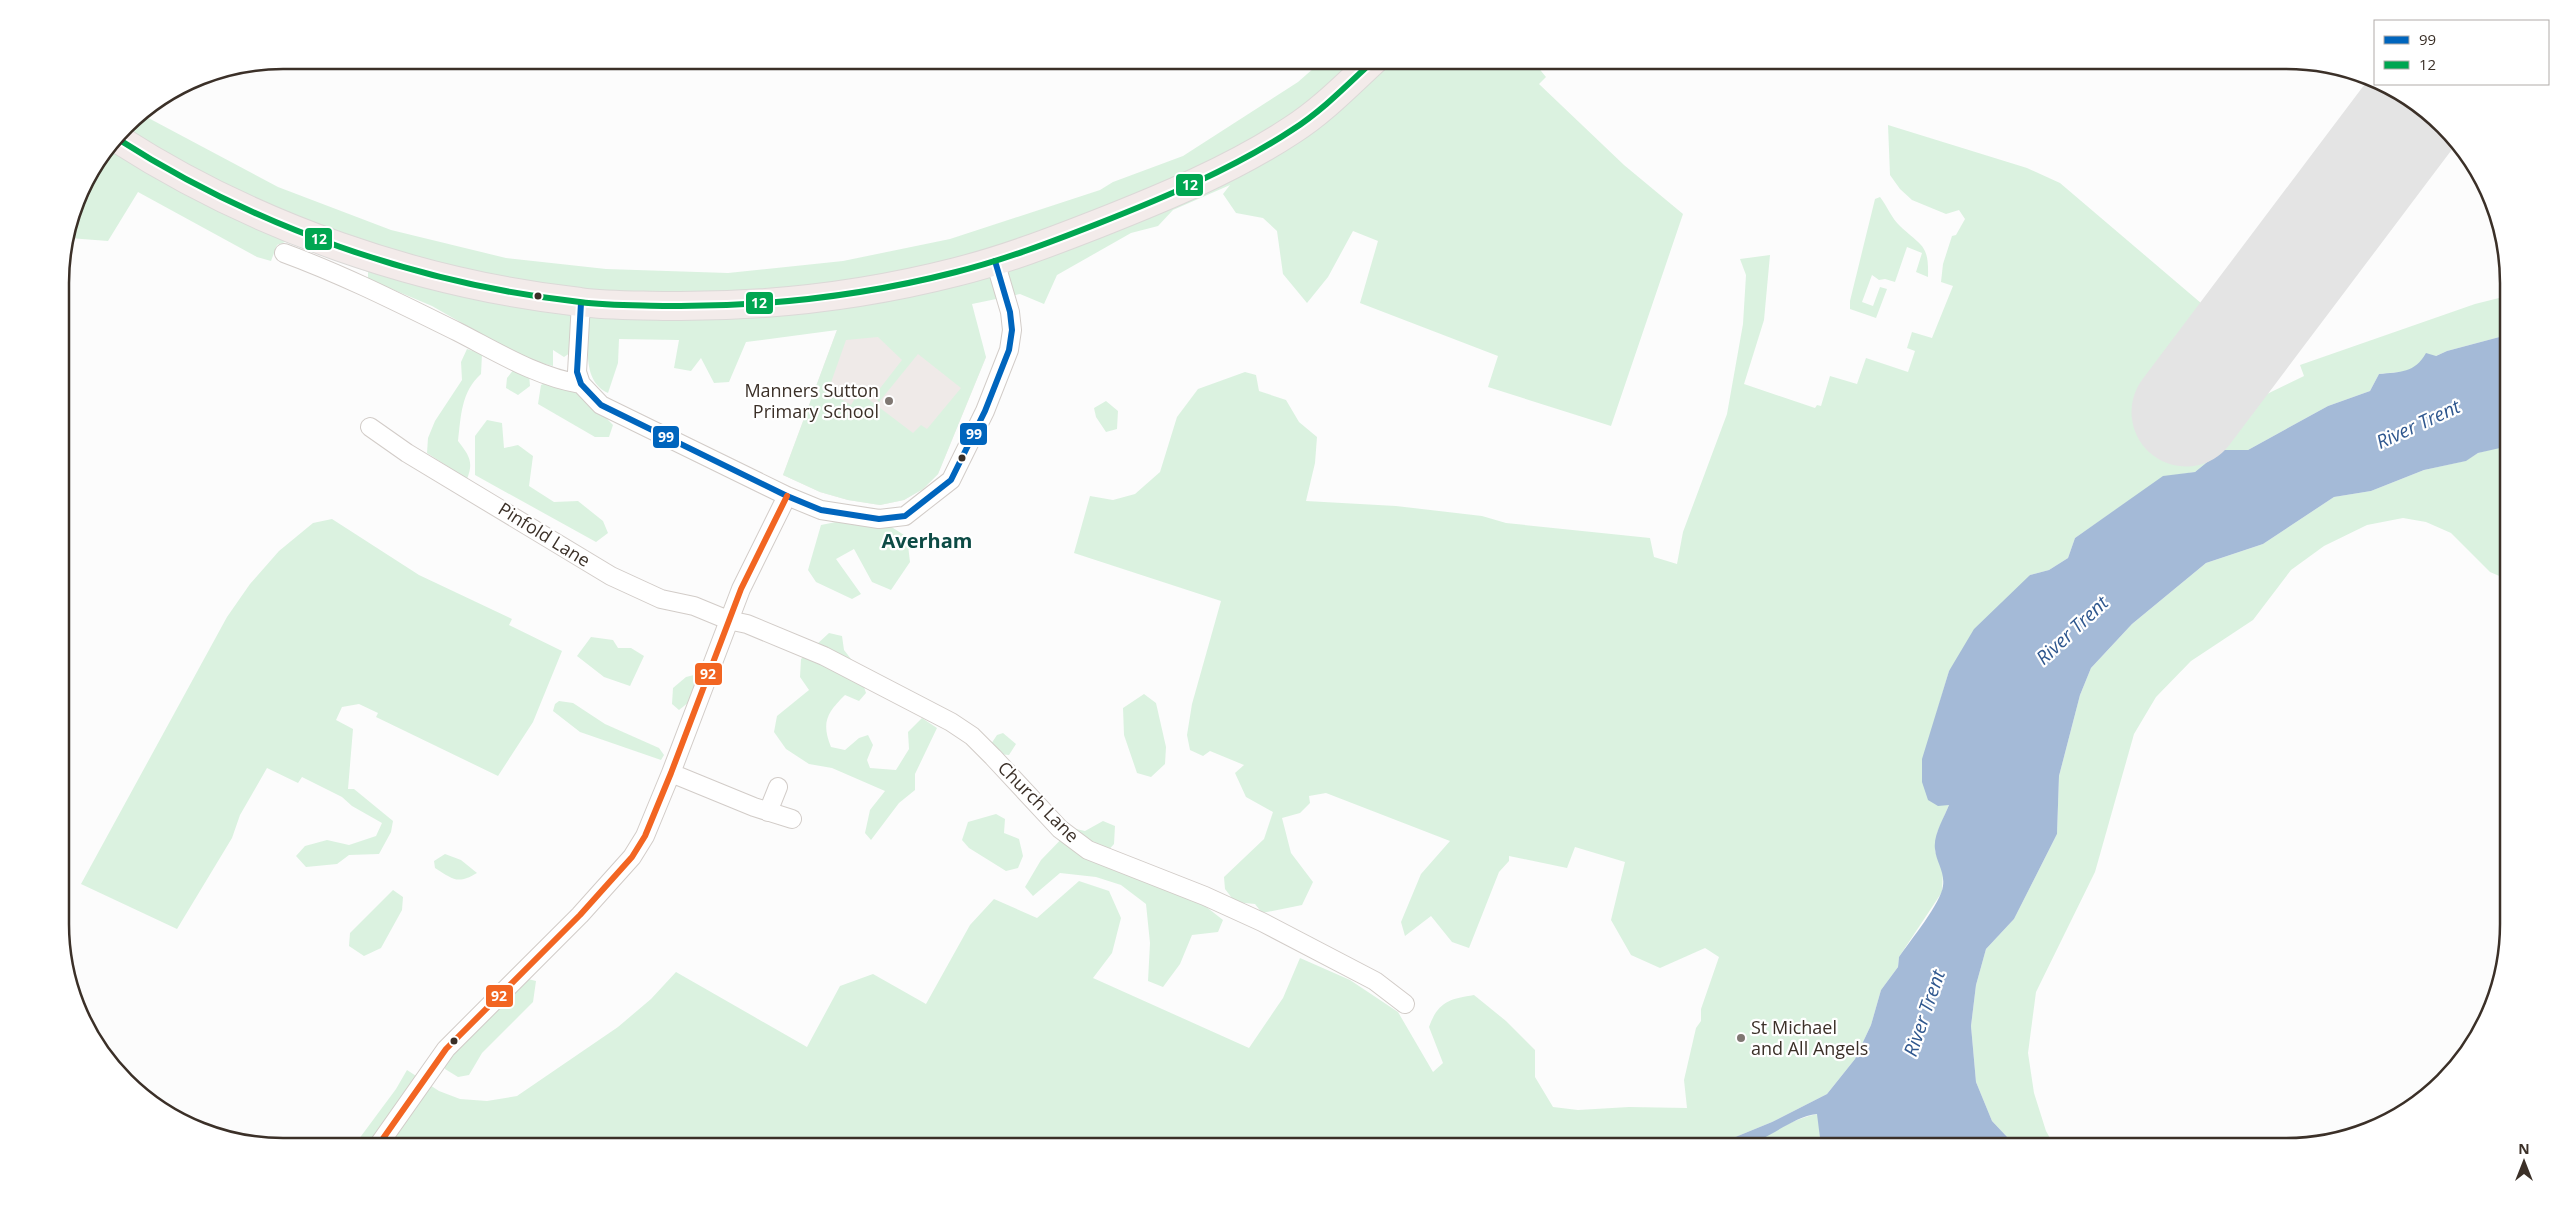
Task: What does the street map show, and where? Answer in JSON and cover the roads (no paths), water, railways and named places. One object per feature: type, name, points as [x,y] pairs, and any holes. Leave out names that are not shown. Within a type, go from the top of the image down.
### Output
[{"type":"highway","points":[[122,142],[214,194],[266,218],[359,252],[457,281],[581,303],[696,306],[806,300],[913,282],[995,261],[1112,218],[1255,152],[1294,129],[1335,96],[1364,69]]},
{"type":"street","points":[[284,253],[333,272],[529,368],[564,381],[581,384]]},
{"type":"street","points":[[581,303],[577,372],[581,384],[601,405],[787,496],[821,510],[879,520],[905,516],[951,480],[985,411],[1009,350],[1012,330],[1010,312],[995,261]]},
{"type":"street","name":"Pinfold Lane","points":[[370,427],[407,453],[611,576],[662,599],[694,606],[728,620]]},
{"type":"street","points":[[383,1138],[446,1049],[580,915],[632,857],[645,836],[671,773],[728,620],[787,496]]},
{"type":"street","name":"Church Lane","points":[[728,620],[747,624],[824,656],[951,722],[972,736],[1060,829],[1088,850],[1205,896],[1262,922],[1375,981],[1405,1004]]},
{"type":"street","points":[[671,773],[792,820]]},
{"type":"street","points":[[768,812],[778,787]]},
{"type":"water","name":"River Trent","points":[[2500,337],[2500,448],[2478,453],[2466,461],[2424,470],[2371,491],[2334,497],[2263,544],[2206,563],[2132,624],[2091,668],[2080,695],[2059,776],[2057,834],[2014,919],[1986,949],[1976,985],[1971,1026],[1976,1082],[1992,1121],[2008,1138],[1820,1138],[1817,1114],[1797,1120],[1764,1138],[1733,1138],[1772,1122],[1827,1094],[1855,1059],[1871,1025],[1881,990],[1898,967],[1899,957],[1937,902],[1943,881],[1935,844],[1937,832],[1949,805],[1938,806],[1928,800],[1922,782],[1922,759],[1949,671],[1974,629],[2030,575],[2049,570],[2068,558],[2075,538],[2163,476],[2195,472],[2222,450],[2248,450],[2328,406],[2370,391],[2379,374],[2400,372],[2412,368],[2422,360],[2426,353],[2436,356],[2447,351]]},
{"type":"place","name":"Manners Sutton Primary School","points":[[889,401]]},
{"type":"place","name":"St Michael and All Angels","points":[[1741,1038]]},
{"type":"district","name":"Averham","points":[[927,541]]}]
